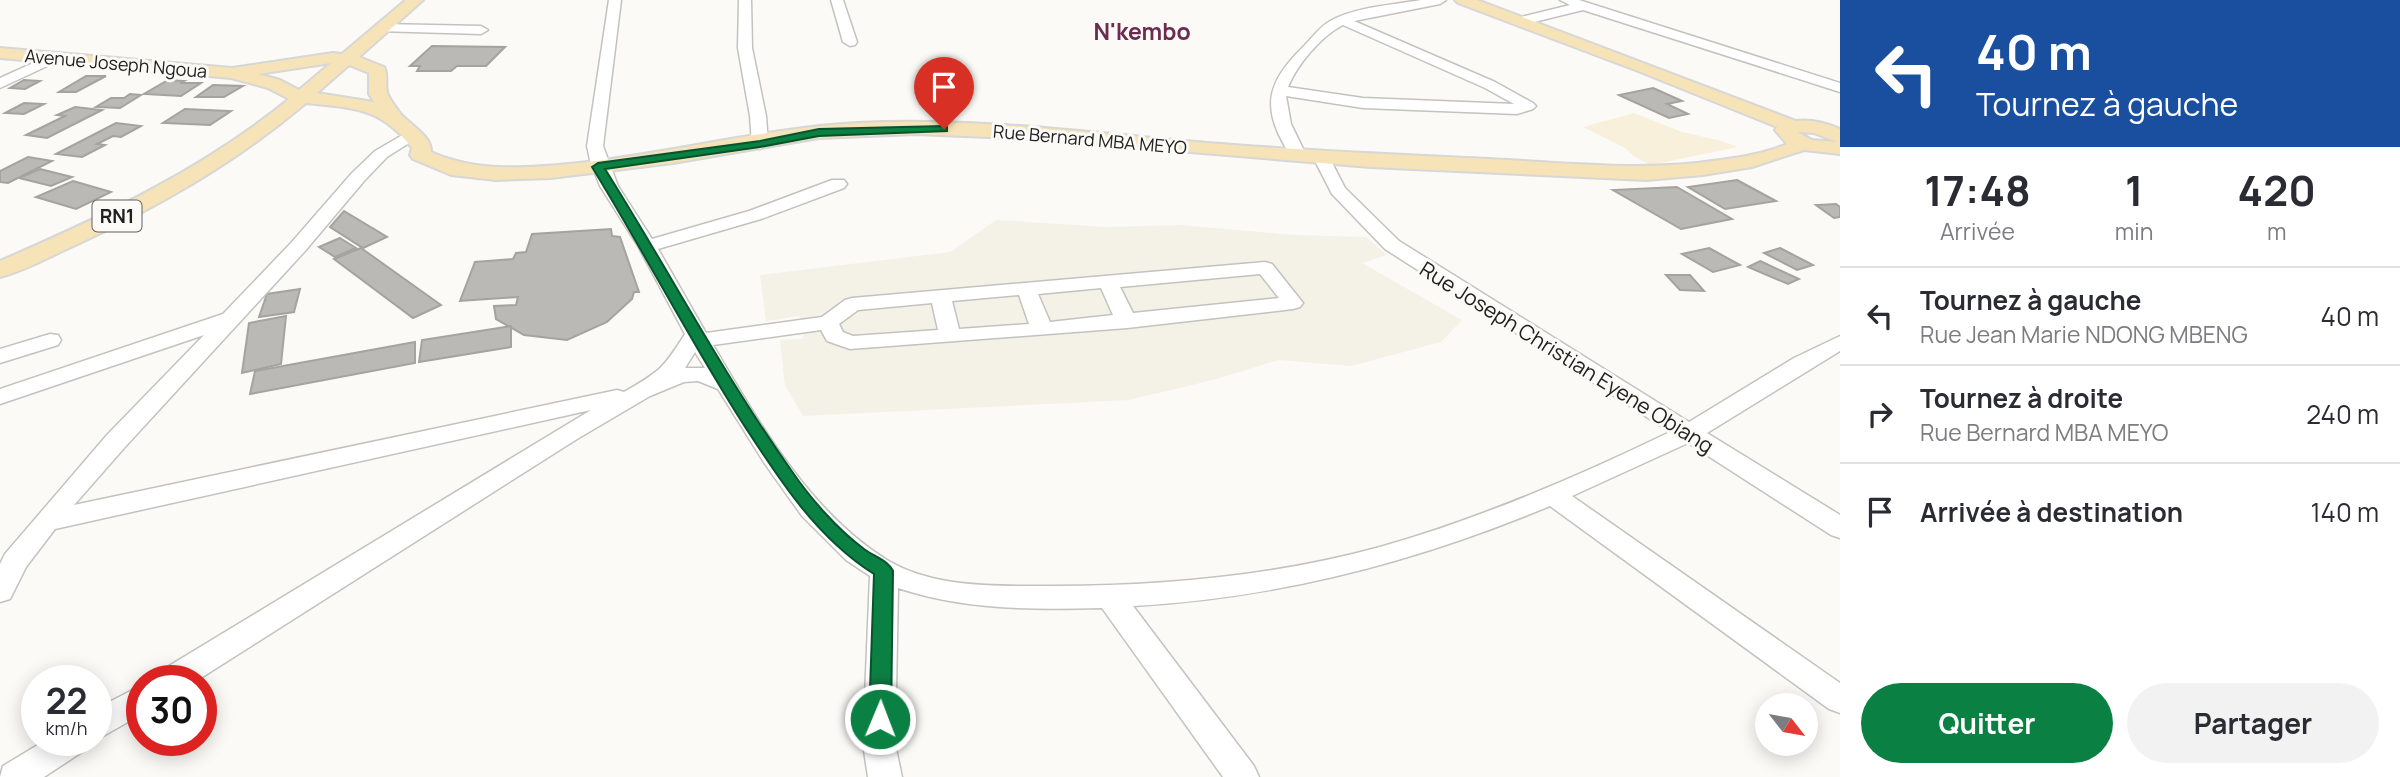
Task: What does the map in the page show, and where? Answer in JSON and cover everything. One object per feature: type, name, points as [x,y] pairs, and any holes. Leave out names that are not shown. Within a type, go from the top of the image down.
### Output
[{"type":"main road","name":"RN1","points":[[0,270],[130,209],[228,152],[268,125],[415,0]]},
{"type":"main road","points":[[1463,0],[1731,101],[1797,135],[1840,148]]},
{"type":"main road","points":[[228,152],[277,108],[279,73],[377,32],[375,58],[379,76],[378,94],[389,114]]},
{"type":"main road","name":"Avenue Joseph Ngoua","points":[[0,53],[232,73]]},
{"type":"main road","points":[[232,73],[347,59],[361,62],[379,76]]},
{"type":"main road","points":[[232,73],[299,97],[363,104],[389,114]]},
{"type":"main road","points":[[228,152],[308,108],[371,91],[379,76]]},
{"type":"main road","name":"Rue Bernard MBA MEYO","points":[[389,114],[405,126],[422,148],[420,155],[428,162],[467,173],[501,175],[598,167],[760,144],[819,132],[944,129],[1321,157],[1647,174],[1704,168],[1778,155],[1798,148],[1797,135]]},
{"type":"main road","points":[[1797,135],[1816,128],[1840,136]]},
{"type":"street","points":[[745,0],[745,48],[758,116],[760,144]]},
{"type":"street","points":[[837,0],[850,42]]},
{"type":"street","points":[[1357,0],[1386,12]]},
{"type":"street","points":[[1298,155],[1279,112],[1278,90],[1285,74],[1329,28],[1342,20],[1440,0]]},
{"type":"street","points":[[1566,0],[1840,88]]},
{"type":"street","points":[[618,1],[595,146],[598,167],[647,246],[697,337],[787,477],[848,546],[884,571],[953,591],[998,596],[1109,596],[1232,585],[1344,566],[1413,546],[1553,495],[1688,433],[1840,342]]},
{"type":"street","points":[[1522,21],[1583,6]]},
{"type":"street","points":[[1278,90],[1363,103],[1517,109],[1528,106],[1490,85],[1342,20]]},
{"type":"street","points":[[377,32],[481,30]]},
{"type":"street","points":[[0,84],[53,58]]},
{"type":"street","points":[[0,591],[15,561],[116,440],[373,162],[381,154],[412,136]]},
{"type":"street","name":"Rue Joseph Christian Eyene Obiang","points":[[1321,157],[1338,190],[1392,245],[1840,528]]},
{"type":"street","points":[[647,246],[755,215],[838,184]]},
{"type":"street","points":[[46,521],[649,388],[675,368],[697,337],[828,323],[852,304],[1265,268],[1293,301],[1290,306],[1127,322],[850,343],[835,336],[828,323]]},
{"type":"street","points":[[1108,283],[1127,322]]},
{"type":"street","points":[[1026,288],[1042,330]]},
{"type":"street","points":[[941,297],[950,336]]},
{"type":"street","points":[[0,397],[231,318]]},
{"type":"street","points":[[0,356],[50,340]]},
{"type":"street","points":[[196,665],[569,433],[649,388],[669,378],[700,374],[726,384]]},
{"type":"street","points":[[1553,495],[1840,700]]},
{"type":"street","points":[[884,571],[879,744],[886,777]]},
{"type":"street","points":[[1109,596],[1242,777]]},
{"type":"street","points":[[15,777],[48,756]]},
{"type":"shaded area","points":[[1634,113],[1682,132],[1738,147],[1651,165],[1625,148],[1583,127]]},
{"type":"shaded area","points":[[996,220],[1107,227],[1180,225],[1295,235],[1366,237],[1387,255],[1362,263],[1462,320],[1441,342],[1351,366],[1279,360],[1213,380],[1129,400],[803,416],[785,386],[780,340],[803,339],[804,327],[800,316],[766,321],[760,275],[950,252]]},
{"type":"building","points":[[432,46],[505,47],[486,66],[457,66],[451,71],[417,71],[420,66],[410,66]]},
{"type":"building","points":[[86,76],[106,76],[76,92],[59,92]]},
{"type":"building","points":[[24,80],[40,81],[25,89],[10,88]]},
{"type":"building","points":[[168,80],[201,83],[181,96],[144,94]]},
{"type":"building","points":[[213,85],[243,86],[224,97],[196,97]]},
{"type":"building","points":[[1653,88],[1682,101],[1667,104],[1688,114],[1669,118],[1619,95]]},
{"type":"building","points":[[130,94],[141,95],[120,108],[96,107],[111,98],[124,98]]},
{"type":"building","points":[[24,103],[44,104],[24,114],[5,113]]},
{"type":"building","points":[[75,107],[102,110],[47,138],[26,135],[65,116],[57,115]]},
{"type":"building","points":[[185,109],[231,111],[210,125],[163,123]]},
{"type":"building","points":[[116,123],[141,126],[121,137],[113,136],[97,144],[105,145],[82,157],[56,154]]},
{"type":"building","points":[[28,157],[52,161],[8,183],[0,182],[0,171]]},
{"type":"building","points":[[40,169],[72,177],[51,186],[19,178]]},
{"type":"building","points":[[1737,180],[1776,201],[1725,209],[1688,187]]},
{"type":"building","points":[[73,181],[111,192],[76,209],[36,197]]},
{"type":"building","points":[[1677,187],[1732,219],[1681,229],[1613,190]]},
{"type":"building","points":[[1836,204],[1840,207],[1840,217],[1834,218],[1816,205]]},
{"type":"building","points":[[344,211],[387,237],[363,248],[330,227]]},
{"type":"building","points":[[611,229],[612,236],[620,237],[639,292],[634,292],[632,299],[607,322],[567,340],[524,335],[496,319],[494,306],[516,305],[518,297],[460,301],[475,262],[513,259],[516,253],[526,252],[532,234]]},
{"type":"building","points":[[340,238],[356,248],[335,257],[319,247]]},
{"type":"building","points":[[361,248],[441,305],[413,318],[334,259]]},
{"type":"building","points":[[1709,248],[1740,265],[1713,272],[1682,254]]},
{"type":"building","points":[[1780,248],[1813,265],[1797,270],[1764,253]]},
{"type":"building","points":[[1760,261],[1799,279],[1788,284],[1748,267]]},
{"type":"building","points":[[1666,275],[1690,275],[1704,291],[1680,290]]},
{"type":"building","points":[[300,289],[294,312],[259,317],[267,294]]},
{"type":"building","points":[[286,316],[281,364],[242,373],[249,323]]},
{"type":"building","points":[[511,326],[511,347],[419,362],[422,340]]},
{"type":"building","points":[[415,342],[415,363],[250,394],[255,371]]},
{"type":"district","name":"N'kembo","points":[[1142,31]]},
{"type":"route","points":[[880,719],[884,571],[857,554],[831,529],[787,477],[711,360],[647,246],[598,167],[760,144],[819,132],[944,129]]}]
